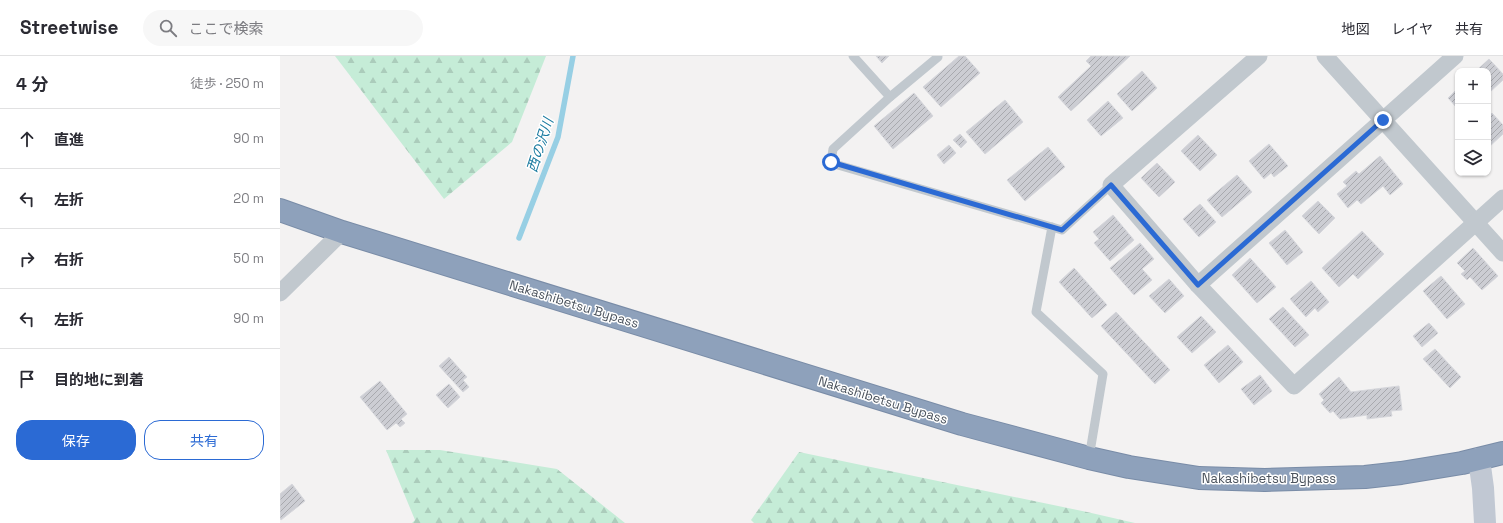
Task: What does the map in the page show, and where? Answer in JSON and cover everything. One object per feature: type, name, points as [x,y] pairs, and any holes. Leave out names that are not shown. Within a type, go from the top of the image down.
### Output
[{"type":"highway","name":"Nakashibetsu Bypass","points":[[280,210],[342,232],[962,424],[1089,458],[1129,466],[1199,478],[1265,480],[1365,477],[1401,473],[1479,459],[1503,453]]},
{"type":"street","points":[[1259,56],[1111,185],[1198,285],[1294,386],[1503,198]]},
{"type":"street","points":[[1325,56],[1503,253]]},
{"type":"street","points":[[1198,285],[1454,56]]},
{"type":"street","points":[[280,293],[342,232]]},
{"type":"street","points":[[1479,459],[1483,488],[1484,523]]},
{"type":"lane","points":[[853,56],[890,97]]},
{"type":"lane","points":[[937,56],[938,58],[890,97],[833,149],[831,162],[1062,230],[1111,185]]},
{"type":"lane","points":[[1052,227],[1036,312],[1103,374],[1089,458]]},
{"type":"green space","points":[[335,56],[546,56],[512,142],[444,199]]},
{"type":"green space","points":[[386,450],[440,450],[557,469],[625,523],[412,523],[415,520]]},
{"type":"green space","points":[[799,452],[1135,523],[754,523],[751,520]]},
{"type":"building","points":[[876,56],[889,56],[882,63]]},
{"type":"building","points":[[959,56],[965,56],[980,73],[941,107],[923,87]]},
{"type":"building","points":[[1091,56],[1130,56],[1071,111],[1058,97],[1091,66],[1086,61]]},
{"type":"building","points":[[1489,59],[1503,74],[1503,80],[1491,91],[1491,68],[1479,68]]},
{"type":"building","points":[[1142,71],[1157,88],[1132,111],[1117,94]]},
{"type":"building","points":[[1455,91],[1455,106],[1448,98]]},
{"type":"building","points":[[914,93],[933,116],[893,149],[874,126]]},
{"type":"building","points":[[1005,100],[1023,122],[985,154],[966,132]]},
{"type":"building","points":[[1108,101],[1123,118],[1101,136],[1087,120]]},
{"type":"building","points":[[1492,113],[1503,125],[1503,134],[1491,145],[1491,140]]},
{"type":"building","points":[[960,134],[967,142],[961,148],[953,140]]},
{"type":"building","points":[[1198,135],[1217,155],[1200,171],[1181,151]]},
{"type":"building","points":[[1269,144],[1288,166],[1274,177],[1271,173],[1264,179],[1249,161]]},
{"type":"building","points":[[949,145],[956,153],[944,164],[937,155]]},
{"type":"building","points":[[1048,147],[1065,167],[1025,201],[1007,180]]},
{"type":"building","points":[[1380,156],[1403,184],[1390,195],[1383,186],[1361,204],[1357,200],[1348,208],[1337,194],[1347,186],[1343,182],[1356,171],[1359,174]]},
{"type":"building","points":[[1157,163],[1175,182],[1159,197],[1141,178]]},
{"type":"building","points":[[1237,175],[1252,192],[1222,217],[1207,200]]},
{"type":"building","points":[[1318,201],[1335,218],[1319,234],[1302,216]]},
{"type":"building","points":[[1200,204],[1216,222],[1199,237],[1183,219]]},
{"type":"building","points":[[1113,215],[1134,240],[1110,261],[1094,243],[1099,239],[1093,232]]},
{"type":"building","points":[[1285,230],[1303,252],[1287,265],[1269,243]]},
{"type":"building","points":[[1362,231],[1384,254],[1358,279],[1353,274],[1339,287],[1322,268]]},
{"type":"building","points":[[1140,243],[1154,259],[1142,269],[1152,280],[1134,295],[1110,268]]},
{"type":"building","points":[[1473,248],[1498,276],[1482,290],[1470,277],[1467,280],[1461,274],[1465,271],[1457,263]]},
{"type":"building","points":[[1250,258],[1276,287],[1257,303],[1232,275]]},
{"type":"building","points":[[1074,268],[1107,305],[1092,318],[1059,282]]},
{"type":"building","points":[[1441,276],[1465,304],[1447,319],[1423,291]]},
{"type":"building","points":[[1169,279],[1184,296],[1165,313],[1149,296]]},
{"type":"building","points":[[1311,281],[1329,302],[1318,312],[1315,308],[1306,317],[1290,299]]},
{"type":"building","points":[[1283,307],[1309,335],[1295,347],[1269,319]]},
{"type":"building","points":[[1116,312],[1170,370],[1155,384],[1101,326]]},
{"type":"building","points":[[1201,316],[1216,332],[1192,353],[1177,337]]},
{"type":"building","points":[[1429,323],[1438,333],[1422,347],[1413,336]]},
{"type":"building","points":[[1228,345],[1243,362],[1219,383],[1204,365]]},
{"type":"building","points":[[1435,349],[1461,377],[1450,388],[1423,359]]},
{"type":"building","points":[[449,357],[467,377],[463,380],[469,387],[463,392],[439,366]]},
{"type":"building","points":[[1260,375],[1272,391],[1254,405],[1241,389]]},
{"type":"building","points":[[1339,377],[1351,392],[1399,386],[1402,410],[1391,411],[1392,416],[1367,419],[1367,415],[1340,419],[1333,411],[1330,413],[1321,403],[1324,400],[1319,394]]},
{"type":"building","points":[[380,381],[407,414],[401,419],[405,423],[400,427],[396,423],[387,430],[360,397]]},
{"type":"building","points":[[449,384],[460,397],[448,408],[436,395]]},
{"type":"building","points":[[292,484],[305,501],[281,520],[280,494]]},
{"type":"waterway","name":"西の沢川","points":[[519,238],[558,137],[573,56]]},
{"type":"route","points":[[831,162],[1062,230],[1111,185],[1198,285],[1383,120]]}]
